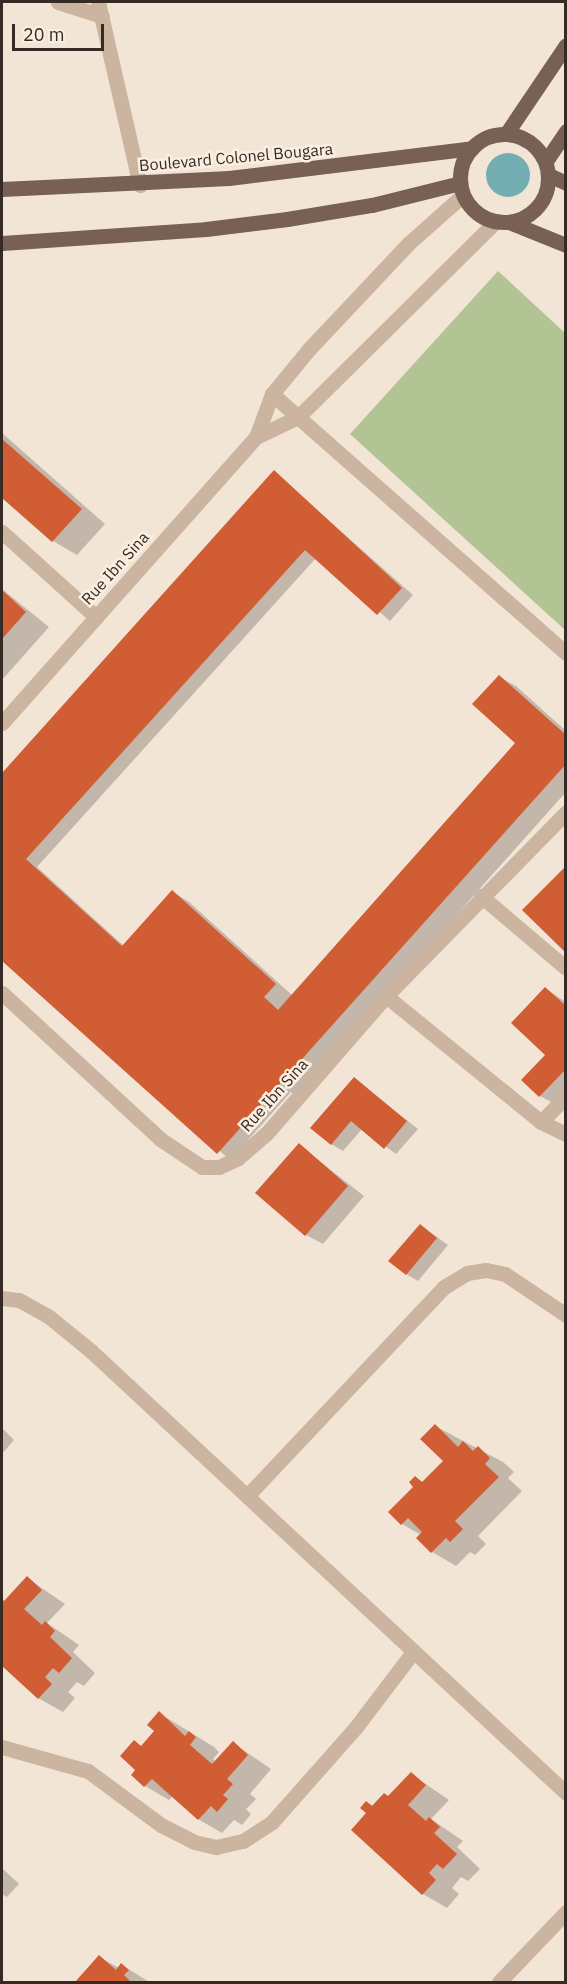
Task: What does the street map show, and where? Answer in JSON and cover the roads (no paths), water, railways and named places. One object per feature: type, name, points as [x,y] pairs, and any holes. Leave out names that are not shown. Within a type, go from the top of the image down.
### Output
[{"type":"main road","points":[[506,134],[566,45]]},
{"type":"main road","points":[[502,222],[536,209],[545,197],[548,168],[566,131]]},
{"type":"main road","points":[[566,183],[548,168],[530,142],[506,134],[482,140],[472,148],[465,159],[462,189],[481,216],[566,245]]},
{"type":"main road","name":"Boulevard Colonel Bougara","points":[[2,189],[229,178],[472,148]]},
{"type":"main road","points":[[2,243],[194,230],[287,219],[462,189]]},
{"type":"street","points":[[58,2],[100,9],[140,184]]},
{"type":"street","points":[[256,437],[272,394],[385,267],[462,189]]},
{"type":"street","points":[[256,437],[298,417],[502,222]]},
{"type":"street","points":[[272,394],[401,510],[566,652]]},
{"type":"street","name":"Rue Ibn Sina","points":[[2,723],[256,437]]},
{"type":"street","points":[[2,532],[96,617]]},
{"type":"street","name":"Rue Ibn Sina","points":[[2,993],[160,1139],[202,1167],[219,1167],[238,1158],[266,1134],[386,996],[481,896],[566,812]]},
{"type":"street","points":[[481,896],[566,968]]},
{"type":"street","points":[[386,996],[541,1122],[566,1134]]},
{"type":"street","points":[[541,1122],[566,1096]]},
{"type":"street","points":[[247,1496],[444,1287],[467,1273],[486,1270],[505,1274],[566,1315]]},
{"type":"street","points":[[2,1298],[19,1300],[48,1316],[247,1496],[566,1793]]},
{"type":"street","points":[[2,1747],[88,1771],[161,1825],[194,1842],[216,1847],[243,1840],[272,1822],[356,1727],[413,1652]]},
{"type":"street","points":[[499,1983],[566,1912]]},
{"type":"water","points":[[508,153],[517,154],[524,159],[529,166],[529,184],[524,191],[517,196],[508,197],[499,196],[492,191],[487,184],[486,175],[487,166],[492,159],[499,154]]}]
